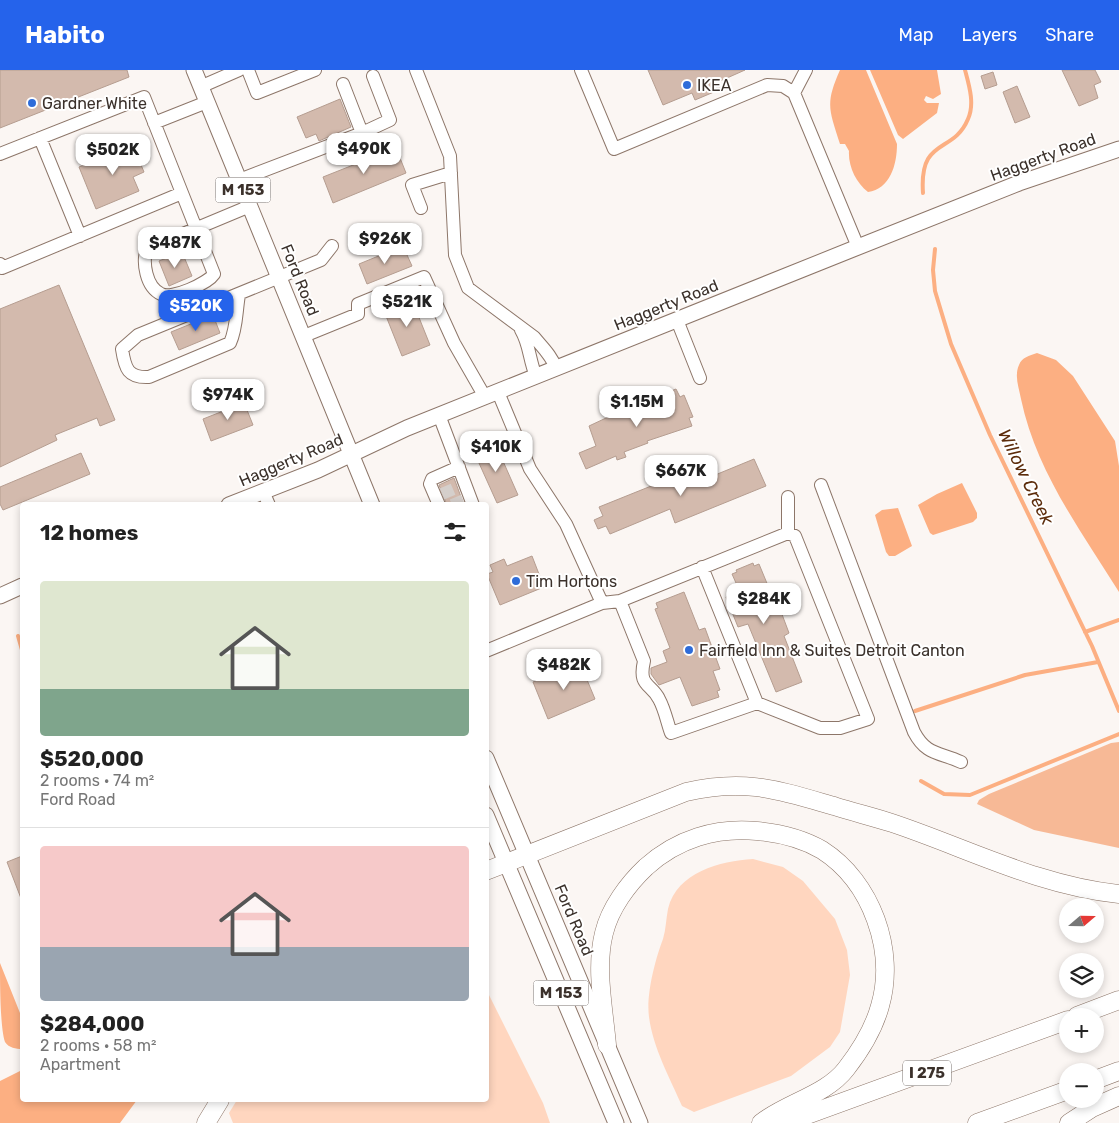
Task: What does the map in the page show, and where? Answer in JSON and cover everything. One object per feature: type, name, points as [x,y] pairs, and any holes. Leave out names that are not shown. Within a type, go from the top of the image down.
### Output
[{"type":"highway","points":[[489,870],[686,792],[711,786],[742,784],[770,788],[893,823],[982,858],[1034,875],[1119,894]]},
{"type":"highway","points":[[607,1045],[600,955],[604,932],[624,890],[660,854],[684,842],[712,832],[738,829],[788,836],[821,850],[852,879],[866,900],[878,924],[884,951],[885,971],[880,1008],[866,1039],[845,1071],[810,1097],[769,1116],[761,1123]]},
{"type":"highway","points":[[1098,1008],[1119,1000]]},
{"type":"highway","name":"I 275","points":[[785,1123],[1059,1023]]},
{"type":"highway","points":[[1104,1077],[1119,1071]]},
{"type":"highway","points":[[977,1123],[1059,1093]]},
{"type":"highway","points":[[1069,1123],[1119,1096]]},
{"type":"highway","points":[[206,1123],[219,1102]]},
{"type":"main road","name":"Ford Road","points":[[194,70],[371,502]]},
{"type":"main road","name":"Haggerty Road","points":[[245,502],[266,498],[383,438],[491,394],[1019,183],[1119,149]]},
{"type":"main road","points":[[0,596],[20,587]]},
{"type":"main road","name":"Ford Road","points":[[489,765],[640,1123]]},
{"type":"main road","name":"M 153","points":[[489,822],[616,1123]]},
{"type":"lane","points":[[200,87],[246,72],[257,92],[315,70]]},
{"type":"lane","points":[[416,70],[450,156],[455,255],[468,288],[534,337],[541,348],[551,354],[556,368]]},
{"type":"lane","points":[[581,70],[614,148],[767,85],[783,86],[794,93],[858,247]]},
{"type":"lane","points":[[794,93],[806,70]]},
{"type":"lane","points":[[239,180],[362,133],[390,120],[373,76]]},
{"type":"lane","points":[[343,84],[362,133]]},
{"type":"lane","points":[[0,154],[144,97],[154,123],[196,228],[214,274],[210,280],[174,295],[162,295],[154,289],[144,266],[144,257],[147,249],[196,228],[250,206]]},
{"type":"lane","points":[[154,123],[207,102]]},
{"type":"lane","points":[[40,138],[80,236]]},
{"type":"lane","points":[[421,208],[412,185],[451,173]]},
{"type":"lane","points":[[0,264],[2,268],[182,193]]},
{"type":"lane","points":[[239,295],[235,315],[236,330],[230,343],[150,377],[137,378],[128,370],[122,349],[138,335],[321,260],[332,246]]},
{"type":"lane","points":[[304,336],[358,314],[358,304],[424,277],[454,343],[491,394],[530,469],[566,524],[602,603]]},
{"type":"lane","points":[[677,320],[700,378]]},
{"type":"lane","points":[[520,328],[528,342],[530,362],[536,376]]},
{"type":"lane","points":[[439,415],[470,500]]},
{"type":"lane","points":[[439,498],[430,484],[432,479],[459,467]]},
{"type":"lane","points":[[821,485],[920,744],[929,751],[961,762]]},
{"type":"lane","points":[[788,497],[788,533]]},
{"type":"lane","points":[[489,650],[602,603],[620,600],[788,533],[795,536],[868,719],[840,728],[820,728],[757,704],[671,733],[658,697],[644,682],[642,671],[644,662],[620,600]]},
{"type":"lane","points":[[702,567],[757,704]]},
{"type":"shaded area","points":[[840,70],[866,70],[897,144],[896,160],[891,175],[876,190],[868,192],[860,184],[850,162],[849,151],[845,144],[840,144],[833,122],[830,107],[832,91]]},
{"type":"shaded area","points":[[870,70],[937,70],[941,94],[933,99],[926,96],[924,100],[927,103],[939,103],[937,113],[903,139],[898,135]]},
{"type":"shaded area","points":[[1037,353],[1056,360],[1073,376],[1115,441],[1119,466],[1119,592],[1061,500],[1037,451],[1028,425],[1018,386],[1017,373],[1022,360]]},
{"type":"shaded area","points":[[706,459],[709,468],[691,475],[687,466]]},
{"type":"shaded area","points":[[962,483],[977,513],[977,518],[973,522],[933,535],[930,533],[918,505]]},
{"type":"shaded area","points":[[898,508],[912,546],[895,556],[889,556],[886,552],[875,515],[882,510]]},
{"type":"shaded area","points":[[1119,742],[1119,848],[1034,830],[977,804],[979,800],[989,794],[1111,743]]},
{"type":"shaded area","points":[[753,859],[783,867],[803,881],[835,919],[847,950],[850,975],[840,1032],[830,1047],[791,1076],[694,1112],[682,1106],[662,1063],[654,1040],[648,1008],[654,967],[664,935],[668,909],[673,896],[680,886],[690,877],[714,866],[727,862]]},
{"type":"shaded area","points":[[0,963],[20,1013],[20,1049],[11,1047],[5,1042],[0,992]]},
{"type":"shaded area","points":[[489,995],[543,1103],[550,1123],[233,1123],[229,1113],[236,1102],[489,1102]]},
{"type":"shaded area","points":[[20,1071],[20,1102],[136,1102],[120,1123],[0,1123],[0,1081]]},
{"type":"building","name":"Gardner White","points":[[0,70],[127,70],[129,77],[0,128]]},
{"type":"building","name":"IKEA","points":[[648,70],[745,70],[718,82],[721,89],[695,100],[692,93],[663,105]]},
{"type":"building","points":[[1062,70],[1095,70],[1101,82],[1094,85],[1098,98],[1079,106]]},
{"type":"building","points":[[993,72],[997,85],[985,89],[981,76]]},
{"type":"building","points":[[1017,86],[1030,117],[1015,123],[1003,92]]},
{"type":"building","points":[[340,99],[351,127],[319,141],[316,134],[306,138],[297,117]]},
{"type":"building","points":[[131,141],[144,172],[133,177],[139,191],[96,209],[79,167],[118,151],[117,147]]},
{"type":"building","points":[[396,148],[406,173],[333,203],[323,177]]},
{"type":"building","points":[[403,246],[412,266],[367,284],[359,264]]},
{"type":"building","points":[[182,252],[192,276],[169,286],[159,261]]},
{"type":"building","points":[[59,285],[115,420],[100,426],[97,418],[55,435],[57,440],[0,467],[0,309]]},
{"type":"building","points":[[412,300],[430,345],[402,356],[384,311]]},
{"type":"building","points":[[213,315],[220,333],[179,350],[171,332]]},
{"type":"building","points":[[676,389],[680,397],[684,395],[693,417],[689,418],[692,426],[647,441],[648,443],[624,452],[626,457],[617,460],[616,456],[586,469],[579,453],[596,446],[589,426],[621,411],[622,414],[653,402],[651,399]]},
{"type":"building","points":[[243,400],[253,425],[211,441],[203,419],[231,408],[229,406]]},
{"type":"building","points":[[495,443],[518,495],[497,503],[474,452]]},
{"type":"building","points":[[81,453],[90,474],[3,510],[0,504],[0,487]]},
{"type":"building","points":[[754,459],[766,486],[675,523],[670,509],[610,534],[606,526],[598,529],[594,520],[603,516],[599,507],[681,474],[686,487]]},
{"type":"building","points":[[454,478],[463,502],[446,502],[439,485]]},
{"type":"building","name":"Tim Hortons","points":[[532,556],[544,587],[500,605],[489,579],[489,573],[493,572],[490,565],[504,559],[507,566]]},
{"type":"building","points":[[753,563],[754,566],[759,564],[778,610],[780,609],[789,633],[784,636],[802,682],[776,692],[748,624],[738,627],[726,597],[740,592],[732,574],[737,572],[736,570]]},
{"type":"building","name":"Fairfield Inn & Suites Detroit Canton","points":[[684,592],[699,630],[705,628],[720,669],[713,671],[720,690],[717,691],[719,697],[692,706],[680,677],[659,685],[651,674],[651,668],[667,662],[663,651],[670,648],[655,609],[658,608],[656,603]]},
{"type":"building","points":[[580,663],[595,699],[548,719],[533,682]]},
{"type":"building","points":[[20,857],[20,896],[7,862]]},
{"type":"waterway","name":"Willow Creek","points":[[923,193],[923,175],[926,162],[938,148],[954,138],[962,130],[968,119],[971,107],[971,94],[965,70]]},
{"type":"waterway","name":"Willow Creek","points":[[935,249],[933,270],[935,291],[951,344],[990,435],[1092,646],[1119,711]]},
{"type":"waterway","points":[[1085,632],[1119,620]]},
{"type":"waterway","points":[[18,636],[20,643]]},
{"type":"waterway","points":[[915,711],[1025,675],[1098,662]]},
{"type":"waterway","points":[[921,781],[944,794],[970,795],[1119,734]]},
{"type":"tunnel","points":[[442,494],[461,486]]},
{"type":"tunnel","points":[[460,502],[467,499]]},
{"type":"place","name":"IKEA","points":[[687,85]]},
{"type":"place","name":"Gardner White","points":[[32,103]]},
{"type":"place","name":"Tim Hortons","points":[[516,581]]},
{"type":"place","name":"Fairfield Inn & Suites Detroit Canton","points":[[689,650]]}]
